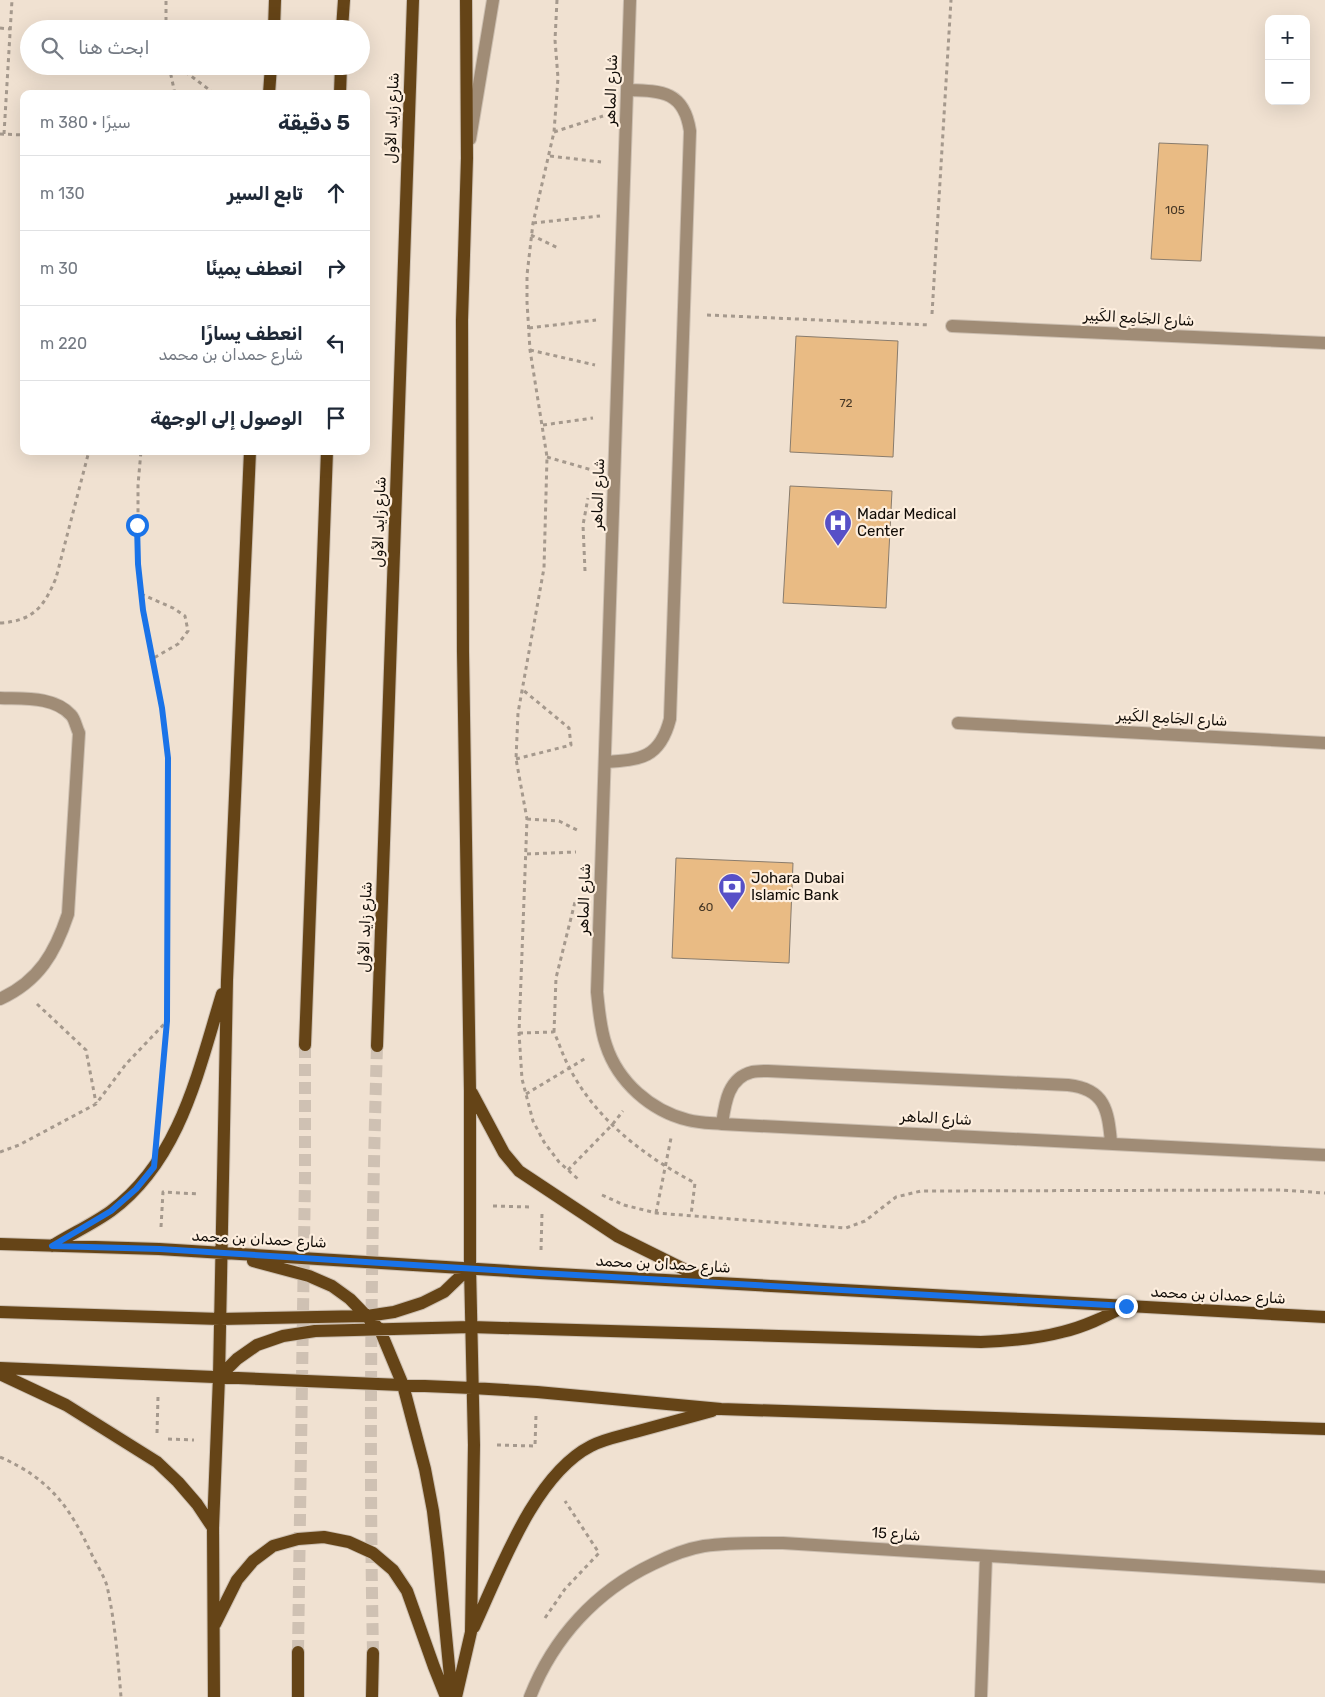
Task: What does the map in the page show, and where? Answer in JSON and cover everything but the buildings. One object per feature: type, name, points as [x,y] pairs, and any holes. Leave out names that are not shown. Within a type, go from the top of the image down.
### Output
[{"type":"main road","points":[[274,20],[275,0]]},
{"type":"main road","points":[[343,20],[344,0]]},
{"type":"main road","name":"شارع زايد الأول","points":[[377,1046],[413,0]]},
{"type":"main road","points":[[466,0],[467,158],[462,320],[463,652],[472,1205],[470,1267],[474,1445],[472,1632]]},
{"type":"main road","points":[[270,90],[271,75]]},
{"type":"main road","points":[[340,90],[341,75]]},
{"type":"main road","points":[[214,1697],[213,1528],[220,1319],[227,980],[250,455]]},
{"type":"main road","points":[[305,1045],[327,455]]},
{"type":"main road","points":[[52,1246],[111,1211],[136,1189],[154,1167],[175,1134],[191,1094],[227,980]]},
{"type":"main road","points":[[470,1091],[504,1153],[519,1171],[617,1236],[712,1283]]},
{"type":"main road","name":"شارع حمدان بن محمد","points":[[0,1244],[160,1249],[470,1267],[540,1273],[1325,1317]]},
{"type":"main road","points":[[221,1253],[309,1276],[332,1286],[350,1299],[380,1330],[403,1385],[425,1469],[433,1511],[452,1697]]},
{"type":"main road","points":[[0,1312],[220,1319],[368,1316],[394,1312],[422,1303],[444,1292],[470,1267]]},
{"type":"main road","points":[[218,1377],[237,1359],[257,1345],[283,1336],[316,1331],[472,1327],[1008,1341],[1063,1332],[1126,1306]]},
{"type":"main road","points":[[0,1368],[472,1388],[721,1409],[1325,1429]]},
{"type":"main road","points":[[0,1374],[66,1405],[158,1462],[191,1496],[213,1528]]},
{"type":"main road","points":[[456,1697],[472,1632],[507,1555],[533,1507],[554,1476],[572,1458],[593,1445],[721,1409]]},
{"type":"main road","points":[[213,1627],[237,1580],[253,1561],[273,1546],[298,1539],[324,1537],[349,1542],[372,1553],[393,1570],[407,1591],[446,1697]]},
{"type":"main road","points":[[298,1652],[298,1697]]},
{"type":"main road","points":[[372,1697],[373,1653]]},
{"type":"street","points":[[467,158],[493,0]]},
{"type":"street","name":"شارع الماهر","points":[[630,0],[597,992],[599,1017],[606,1046],[618,1071],[637,1092],[661,1110],[689,1120],[722,1124],[1325,1154]]},
{"type":"street","points":[[605,762],[626,761],[643,757],[657,748],[666,734],[670,719],[684,314],[690,131],[688,116],[680,103],[667,94],[628,90]]},
{"type":"street","name":"شارع الجَامِع الكَبِير","points":[[952,326],[1325,343]]},
{"type":"street","points":[[0,698],[39,700],[58,704],[72,716],[79,733],[68,914],[60,938],[48,960],[32,979],[0,999]]},
{"type":"street","name":"شارع الجَامِع الكَبِير","points":[[958,723],[1325,743]]},
{"type":"street","points":[[722,1124],[726,1099],[731,1088],[741,1078],[752,1072],[768,1071],[1068,1084],[1081,1086],[1094,1093],[1104,1104],[1109,1115],[1111,1142]]},
{"type":"street","name":"شارع 15","points":[[530,1697],[549,1656],[570,1626],[606,1592],[632,1574],[667,1557],[703,1546],[741,1543],[784,1543],[1325,1577]]},
{"type":"street","points":[[981,1697],[986,1556]]},
{"type":"path","points":[[12,0],[2,134],[20,135]]},
{"type":"path","points":[[166,0],[166,20]]},
{"type":"path","points":[[557,0],[555,40],[558,78],[554,132],[550,156],[542,180],[530,235],[526,275],[530,350],[547,457],[544,568],[518,713],[516,759],[527,819],[520,1033],[522,1079],[533,1121],[544,1142],[559,1162],[584,1184]]},
{"type":"path","points":[[932,315],[951,0]]},
{"type":"path","points":[[0,28],[10,29]]},
{"type":"path","points":[[171,75],[173,90]]},
{"type":"path","points":[[189,75],[209,90]]},
{"type":"path","points":[[554,132],[603,116]]},
{"type":"path","points":[[550,156],[602,162]]},
{"type":"path","points":[[533,223],[601,216]]},
{"type":"path","points":[[530,235],[558,248]]},
{"type":"path","points":[[684,314],[952,326]]},
{"type":"path","points":[[528,328],[597,320]]},
{"type":"path","points":[[530,350],[595,366]]},
{"type":"path","points":[[543,425],[593,418]]},
{"type":"path","points":[[0,623],[14,622],[33,613],[48,598],[56,578],[88,455]]},
{"type":"path","points":[[141,455],[137,525],[138,564],[141,594],[162,708],[168,758],[167,1021],[160,1108]]},
{"type":"path","points":[[547,457],[592,471]]},
{"type":"path","points":[[141,594],[173,608],[185,616],[188,631],[178,644],[152,660]]},
{"type":"path","points":[[516,759],[572,745],[569,728],[522,690]]},
{"type":"path","points":[[527,819],[559,821],[577,830]]},
{"type":"path","points":[[526,854],[576,852]]},
{"type":"path","points":[[20,988],[86,1050],[96,1104]]},
{"type":"path","points":[[0,1152],[36,1136],[96,1104],[126,1064],[167,1021]]},
{"type":"path","points":[[520,1033],[554,1032],[569,1068],[594,1104],[612,1125],[642,1152],[695,1183],[691,1215]]},
{"type":"path","points":[[526,1094],[606,1046]]},
{"type":"path","points":[[568,1170],[612,1125],[637,1092]]},
{"type":"path","points":[[656,1213],[675,1115]]},
{"type":"path","points":[[599,1194],[624,1204],[656,1213],[846,1228],[865,1220],[896,1197],[921,1191],[1281,1190],[1325,1193]]},
{"type":"path","points":[[160,1249],[162,1192],[222,1195]]},
{"type":"path","points":[[472,1205],[533,1207]]},
{"type":"path","points":[[540,1273],[542,1207]]},
{"type":"path","points":[[157,1439],[158,1374]]},
{"type":"path","points":[[474,1445],[535,1446],[537,1392]]},
{"type":"path","points":[[167,1439],[216,1440]]},
{"type":"path","points":[[0,1457],[17,1464],[52,1490],[78,1524],[106,1584],[117,1649],[121,1697]]},
{"type":"path","points":[[533,1507],[546,1520],[563,1499],[599,1553],[565,1589],[544,1620]]},
{"type":"tunnel","points":[[298,1652],[305,1177],[305,1045]]},
{"type":"tunnel","points":[[373,1653],[371,1350],[377,1046]]},
{"type":"place","name":"Madar Medical Center","points":[[838,547]]},
{"type":"place","name":"Johara Dubai Islamic Bank","points":[[732,911]]},
{"type":"route","points":[[137,525],[138,564],[143,610],[162,708],[168,758],[167,1021],[154,1167],[136,1189],[111,1211],[52,1246],[160,1249],[470,1267],[540,1273],[1126,1306]]}]
